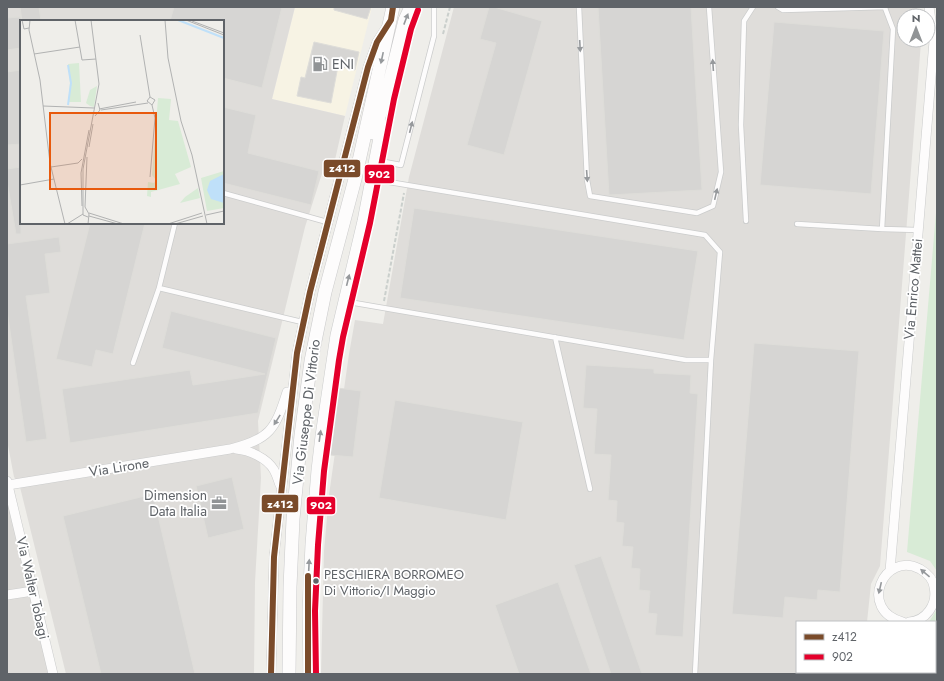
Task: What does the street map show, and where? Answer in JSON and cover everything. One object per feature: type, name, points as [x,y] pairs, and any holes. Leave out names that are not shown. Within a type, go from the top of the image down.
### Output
[{"type":"main road","name":"Via Giuseppe Di Vittorio","points":[[289,674],[291,567],[295,496],[311,361],[318,324],[355,180],[394,7]]},
{"type":"main road","name":"Via Giuseppe Di Vittorio","points":[[355,180],[386,97],[403,26],[411,7]]},
{"type":"street","name":"Via Enrico Mattei","points":[[890,571],[934,41],[929,7]]},
{"type":"street","name":"Via Giuseppe Di Vittorio","points":[[271,674],[274,557],[294,370],[302,322],[368,67],[377,42],[390,20]]},
{"type":"street","name":"Via Giuseppe Di Vittorio","points":[[308,674],[307,598],[316,470],[331,359],[371,180],[386,97]]},
{"type":"street","name":"Via Lirone","points":[[8,482],[230,449],[250,444],[269,433],[280,414],[294,370]]},
{"type":"street","name":"Via Lirone","points":[[230,449],[244,450],[265,461],[274,470],[281,486]]},
{"type":"street","name":"Via Walter Tobagi","points":[[8,482],[53,674]]},
{"type":"street","points":[[899,621],[887,614],[881,606],[878,597],[879,587],[883,578],[890,571],[907,565],[924,571],[934,586],[934,604],[923,618],[916,621]]},
{"type":"street","points":[[7,595],[33,591]]},
{"type":"lane","points":[[374,160],[401,165],[434,36],[434,7]]},
{"type":"lane","points":[[578,7],[587,180],[590,196],[697,213],[713,206],[721,172],[709,7]]},
{"type":"lane","points":[[746,221],[741,125],[744,21],[753,7]]},
{"type":"lane","points":[[778,7],[784,10],[886,7],[893,29],[882,229]]},
{"type":"lane","points":[[371,180],[705,235],[720,252],[711,360],[695,674]]},
{"type":"lane","points":[[224,192],[327,222]]},
{"type":"lane","points":[[133,363],[159,288],[175,224]]},
{"type":"lane","points":[[797,224],[918,230]]},
{"type":"lane","points":[[159,288],[302,322]]},
{"type":"lane","points":[[343,301],[686,360],[711,360]]},
{"type":"lane","points":[[555,338],[590,489]]},
{"type":"path","points":[[443,36],[450,7]]},
{"type":"path","points":[[382,308],[405,186]]},
{"type":"shaded area","points":[[7,7],[295,7],[272,99],[345,116],[334,164],[325,164],[305,227],[258,421],[261,478],[255,582],[254,674],[66,674],[19,483],[14,477],[7,440]]},
{"type":"shaded area","points":[[295,7],[372,7],[345,116],[272,99]]},
{"type":"shaded area","points":[[454,7],[917,7],[896,8],[896,48],[921,48],[880,566],[871,584],[867,621],[796,621],[796,673],[861,674],[321,674],[324,551],[329,495],[355,320],[383,324],[409,177]]},
{"type":"shaded area","points":[[7,479],[53,674],[7,674]]},
{"type":"green space","points":[[937,201],[937,571],[930,561],[907,552]]},
{"type":"green space","points":[[937,609],[937,674],[871,674],[936,673],[936,621],[930,621]]},
{"type":"building","points":[[20,7],[39,7],[41,20],[22,20]]},
{"type":"building","points":[[174,7],[282,7],[262,88],[224,78],[224,20],[170,20]]},
{"type":"building","points":[[334,7],[371,7],[367,19],[334,10]]},
{"type":"building","points":[[489,7],[494,7],[542,21],[504,155],[467,145],[496,43],[480,39]]},
{"type":"building","points":[[598,7],[691,7],[702,190],[609,195]]},
{"type":"building","points":[[21,17],[20,48],[7,50],[7,18]]},
{"type":"building","points":[[774,22],[884,31],[871,194],[760,185]]},
{"type":"building","points":[[314,42],[359,52],[355,70],[338,66],[331,103],[297,96],[301,77],[305,78]]},
{"type":"building","points":[[20,70],[20,144],[7,145],[7,72]]},
{"type":"building","points":[[224,107],[256,115],[248,153],[319,171],[311,205],[224,183]]},
{"type":"building","points":[[20,167],[21,234],[16,234],[7,181],[7,169]]},
{"type":"building","points":[[414,208],[698,251],[684,340],[400,298]]},
{"type":"building","points":[[90,224],[145,224],[113,354],[96,350],[92,367],[56,359]]},
{"type":"building","points":[[59,237],[61,252],[45,254],[50,293],[26,296],[47,439],[26,442],[7,310],[7,244]]},
{"type":"building","points":[[171,311],[276,338],[258,413],[70,443],[62,389],[190,370],[193,385],[265,374],[162,348]]},
{"type":"building","points":[[754,343],[859,351],[840,592],[818,590],[817,600],[785,597],[783,618],[732,614]]},
{"type":"building","points":[[586,365],[654,369],[654,373],[691,375],[690,393],[698,394],[683,637],[655,635],[657,614],[648,613],[650,591],[639,590],[640,569],[631,568],[633,547],[622,546],[624,523],[616,522],[617,501],[608,500],[611,455],[594,454],[597,409],[583,408]]},
{"type":"building","points":[[337,388],[361,391],[353,457],[330,455]]},
{"type":"building","points":[[395,400],[523,422],[506,520],[379,498]]},
{"type":"building","points":[[232,477],[244,529],[208,538],[196,486]]},
{"type":"building","points":[[153,494],[195,674],[101,674],[63,516]]},
{"type":"building","points":[[601,556],[642,674],[611,674],[574,565]]},
{"type":"building","points":[[558,582],[591,674],[519,674],[495,605]]},
{"type":"transit line","name":"z412","points":[[271,674],[274,557],[297,353],[310,292],[368,67],[377,42],[391,20],[393,7]]},
{"type":"transit line","name":"902","points":[[316,674],[315,611],[318,545],[324,471],[339,360],[370,223],[394,99],[411,29],[418,10]]},
{"type":"transit line","name":"z412","points":[[308,576],[308,674]]},
{"type":"place","name":"ENI","points":[[320,64]]},
{"type":"place","name":"Dimension Data Italia","points":[[219,503]]},
{"type":"place","name":"PESCHIERA BORROMEO Di Vittorio/I Maggio","points":[[316,581]]}]
